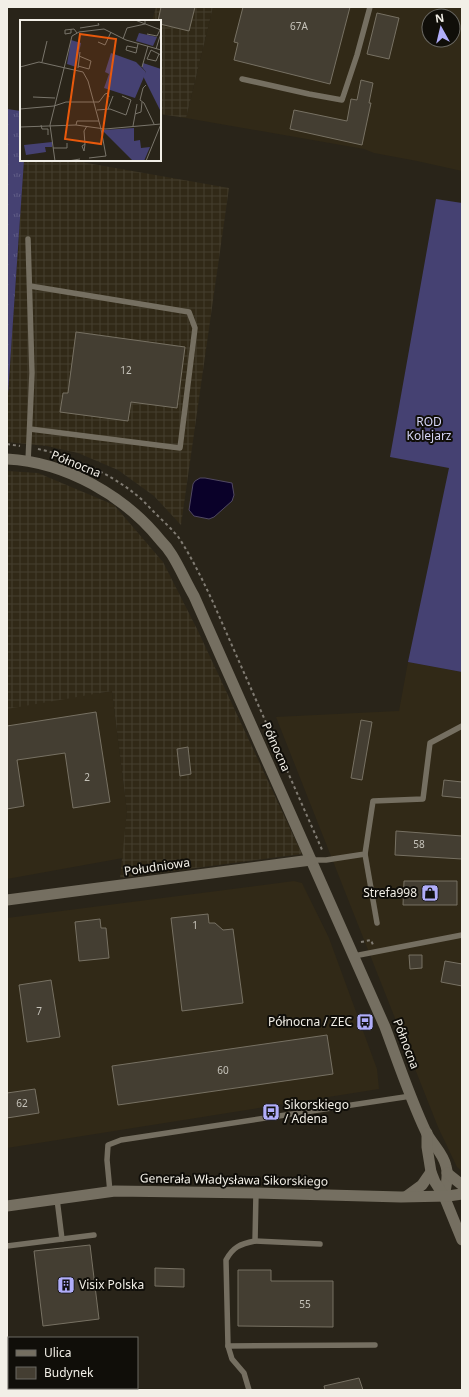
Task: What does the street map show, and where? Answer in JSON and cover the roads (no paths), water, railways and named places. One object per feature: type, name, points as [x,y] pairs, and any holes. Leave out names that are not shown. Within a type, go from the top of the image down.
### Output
[{"type":"street","name":"Północna","points":[[7,458],[42,464],[77,476],[104,490],[131,510],[153,531],[172,554],[200,609],[386,1027],[426,1133],[442,1156],[446,1165],[447,1173],[444,1196]]},
{"type":"street","name":"Południowa","points":[[7,900],[311,860]]},
{"type":"street","name":"Północna","points":[[426,1133],[431,1172],[435,1182],[444,1196]]},
{"type":"street","points":[[407,1196],[422,1185],[431,1172]]},
{"type":"street","points":[[447,1173],[462,1184]]},
{"type":"street","name":"Generała Władysława Sikorskiego","points":[[7,1206],[110,1192],[407,1196],[444,1196],[462,1194]]},
{"type":"street","points":[[444,1196],[462,1240]]},
{"type":"lane","points":[[242,79],[342,100],[358,55],[370,7]]},
{"type":"lane","points":[[28,239],[32,373],[28,462]]},
{"type":"lane","points":[[30,286],[189,312],[195,328],[180,448],[30,429]]},
{"type":"lane","points":[[376,923],[364,854],[373,801],[423,799],[430,743],[462,726]]},
{"type":"lane","points":[[311,860],[326,860],[364,854]]},
{"type":"lane","points":[[354,956],[462,935]]},
{"type":"lane","points":[[110,1192],[107,1160],[108,1145],[121,1140],[411,1096]]},
{"type":"lane","points":[[255,1241],[256,1193]]},
{"type":"lane","points":[[57,1199],[62,1239]]},
{"type":"lane","points":[[7,1246],[94,1235]]},
{"type":"lane","points":[[249,1390],[244,1373],[232,1358],[228,1346],[226,1260],[231,1251],[242,1243],[255,1241],[320,1244]]},
{"type":"lane","points":[[228,1346],[375,1345]]},
{"type":"place","name":"Strefa998","points":[[430,893]]},
{"type":"place","name":"Północna / ZEC","points":[[365,1022]]},
{"type":"place","name":"Sikorskiego / Adena","points":[[271,1112]]},
{"type":"place","name":"Visix Polska","points":[[66,1285]]},
{"type":"park label","name":"ROD Kolejarz","points":[[429,429]]}]
